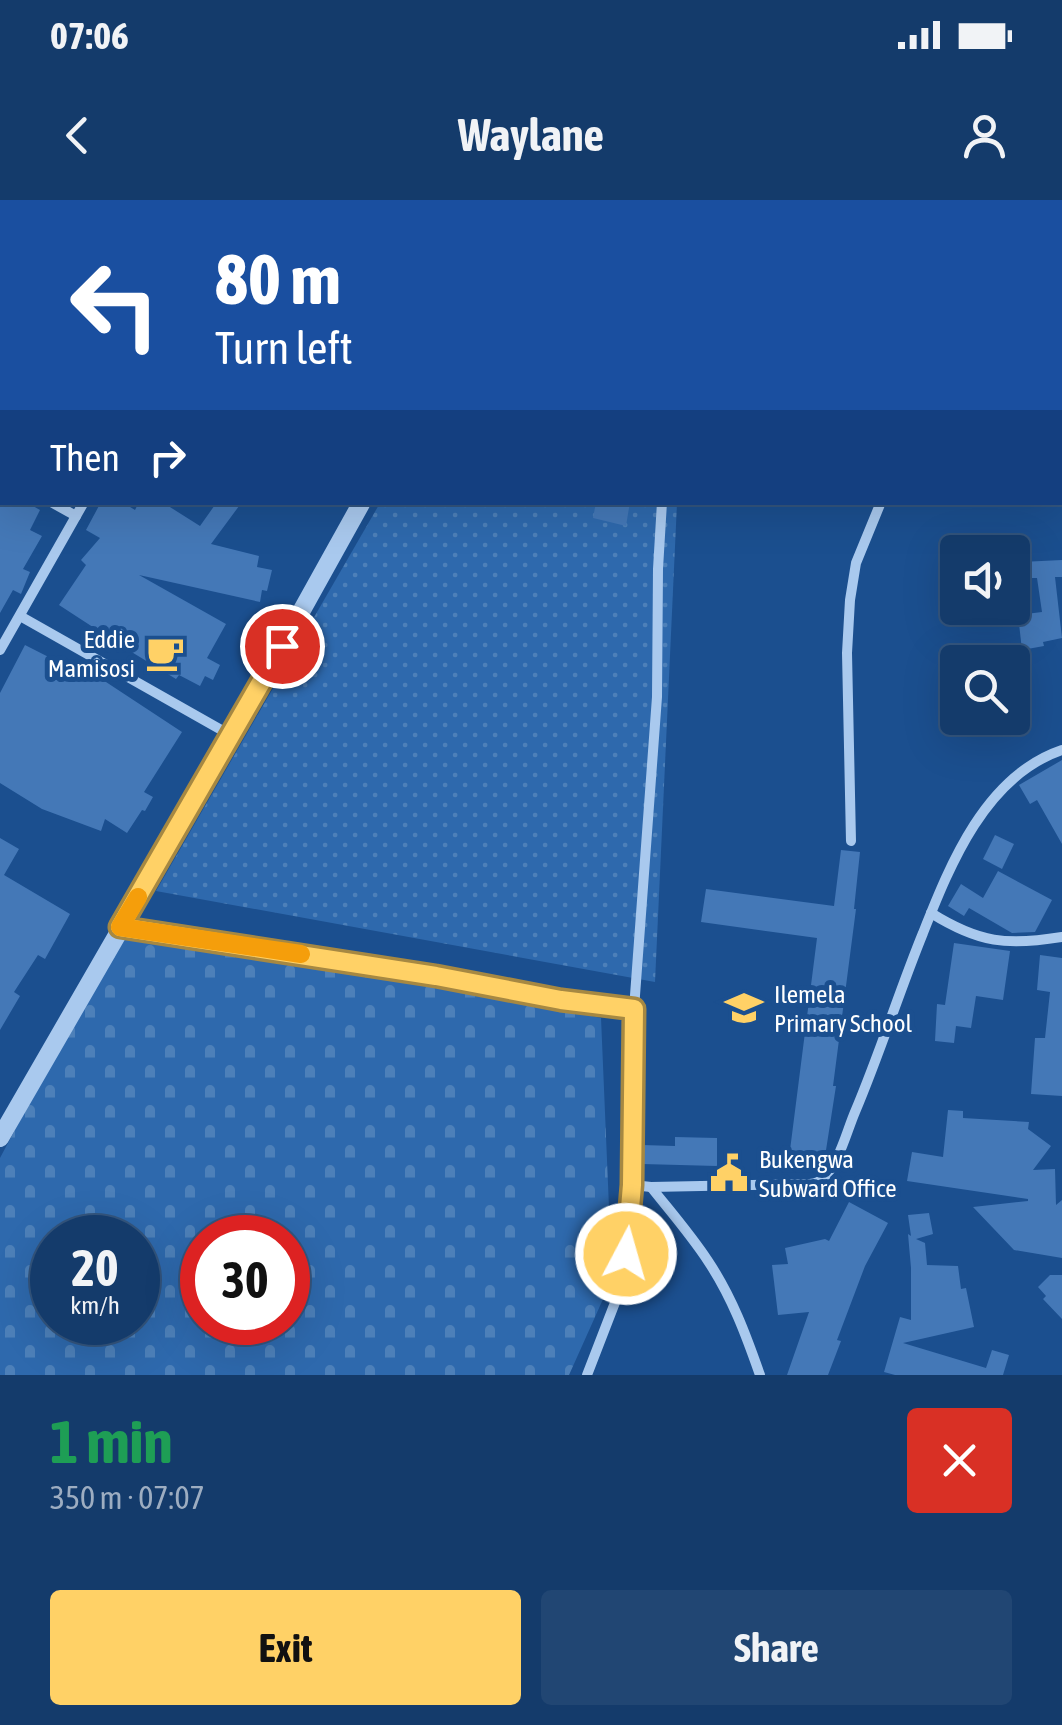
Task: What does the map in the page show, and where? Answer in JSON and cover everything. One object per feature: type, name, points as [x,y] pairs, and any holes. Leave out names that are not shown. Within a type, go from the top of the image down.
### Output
[{"type":"street","points":[[56,505],[76,516]]},
{"type":"street","points":[[0,650],[82,505]]},
{"type":"street","points":[[0,1138],[360,505]]},
{"type":"street","points":[[587,1375],[622,1276],[632,1185],[634,1009],[657,697],[662,505]]},
{"type":"street","points":[[850,841],[850,600],[856,563],[880,505]]},
{"type":"street","points":[[20,616],[232,736]]},
{"type":"street","points":[[632,1185],[816,1184],[821,1180],[834,1163],[861,1097],[946,872],[969,833],[1018,774],[1062,750]]},
{"type":"street","points":[[931,913],[974,936],[998,941],[1062,937]]},
{"type":"street","points":[[120,927],[634,1009]]},
{"type":"street","points":[[651,1187],[726,1290],[760,1375]]},
{"type":"green space","points":[[379,505],[677,505],[655,982],[156,891]]},
{"type":"green space","points":[[128,918],[601,1018],[612,1279],[569,1375],[0,1375],[0,1158]]},
{"type":"building","points":[[0,505],[31,505],[40,510],[30,530],[42,536],[23,569],[30,572],[21,594],[13,590],[0,613]]},
{"type":"building","points":[[99,505],[127,505],[135,510],[138,505],[167,505],[200,526],[215,505],[240,505],[211,544],[259,556],[257,567],[272,570],[260,602],[139,575],[226,624],[207,658],[220,665],[213,680],[205,676],[200,686],[179,675],[176,679],[59,605],[86,565],[81,560],[100,538],[86,530]]},
{"type":"building","points":[[595,505],[630,505],[626,526],[593,518]]},
{"type":"building","points":[[1062,560],[1062,577],[1055,577],[1062,638],[1030,649],[1030,645],[1021,645],[1019,625],[1030,625],[1030,614],[1042,612],[1037,578],[1030,578],[1030,562]]},
{"type":"building","points":[[25,645],[106,682],[182,732],[144,792],[153,797],[127,833],[105,819],[101,831],[42,809],[0,783],[0,693]]},
{"type":"building","points":[[1062,760],[1062,844],[1037,800],[1030,804],[1019,785]]},
{"type":"building","points":[[995,835],[1014,844],[1002,869],[983,859]]},
{"type":"building","points":[[0,838],[19,849],[4,875],[70,914],[45,959],[38,955],[14,992],[20,996],[0,1030]]},
{"type":"building","points":[[841,850],[860,852],[836,1086],[824,1163],[789,1158],[817,938],[701,922],[706,889],[834,906]]},
{"type":"building","points":[[998,871],[1052,900],[1035,932],[1012,933],[969,908],[964,916],[948,906],[961,884],[983,898]]},
{"type":"building","points":[[954,943],[1010,951],[1003,1000],[976,996],[971,1028],[956,1026],[954,1043],[935,1041],[937,1004],[945,1005]]},
{"type":"building","points":[[1040,955],[1062,958],[1062,1096],[1031,1094],[1035,1038],[1045,1038],[1050,992],[1037,990]]},
{"type":"building","points":[[948,1110],[963,1111],[963,1118],[1029,1122],[1028,1129],[1051,1146],[1033,1170],[1055,1169],[1056,1205],[1062,1200],[1062,1258],[1014,1250],[973,1207],[1028,1199],[907,1181],[912,1152],[943,1157]]},
{"type":"building","points":[[675,1137],[717,1138],[717,1166],[642,1164],[642,1145],[675,1146]]},
{"type":"building","points":[[849,1202],[888,1223],[865,1266],[828,1375],[787,1375],[809,1312],[778,1315],[772,1265],[788,1264],[785,1248],[829,1241]]},
{"type":"building","points":[[929,1213],[933,1234],[916,1239],[925,1243],[927,1265],[958,1266],[974,1327],[903,1343],[986,1368],[992,1350],[1009,1355],[1003,1375],[884,1372],[900,1317],[911,1320],[908,1215]]},
{"type":"building","points":[[1050,1275],[1062,1275],[1062,1319],[1043,1299],[1046,1296],[1038,1287]]},
{"type":"slow traffic","points":[[138,897],[120,927],[301,954]]},
{"type":"place","name":"Eddie Mamisosi","points":[[165,653]]},
{"type":"place","name":"Ilemela Primary School","points":[[744,1008]]},
{"type":"place","name":"Bukengwa Subward Office","points":[[729,1173]]},
{"type":"route","points":[[282,646],[120,927],[634,1009],[632,1185],[626,1254]]}]
